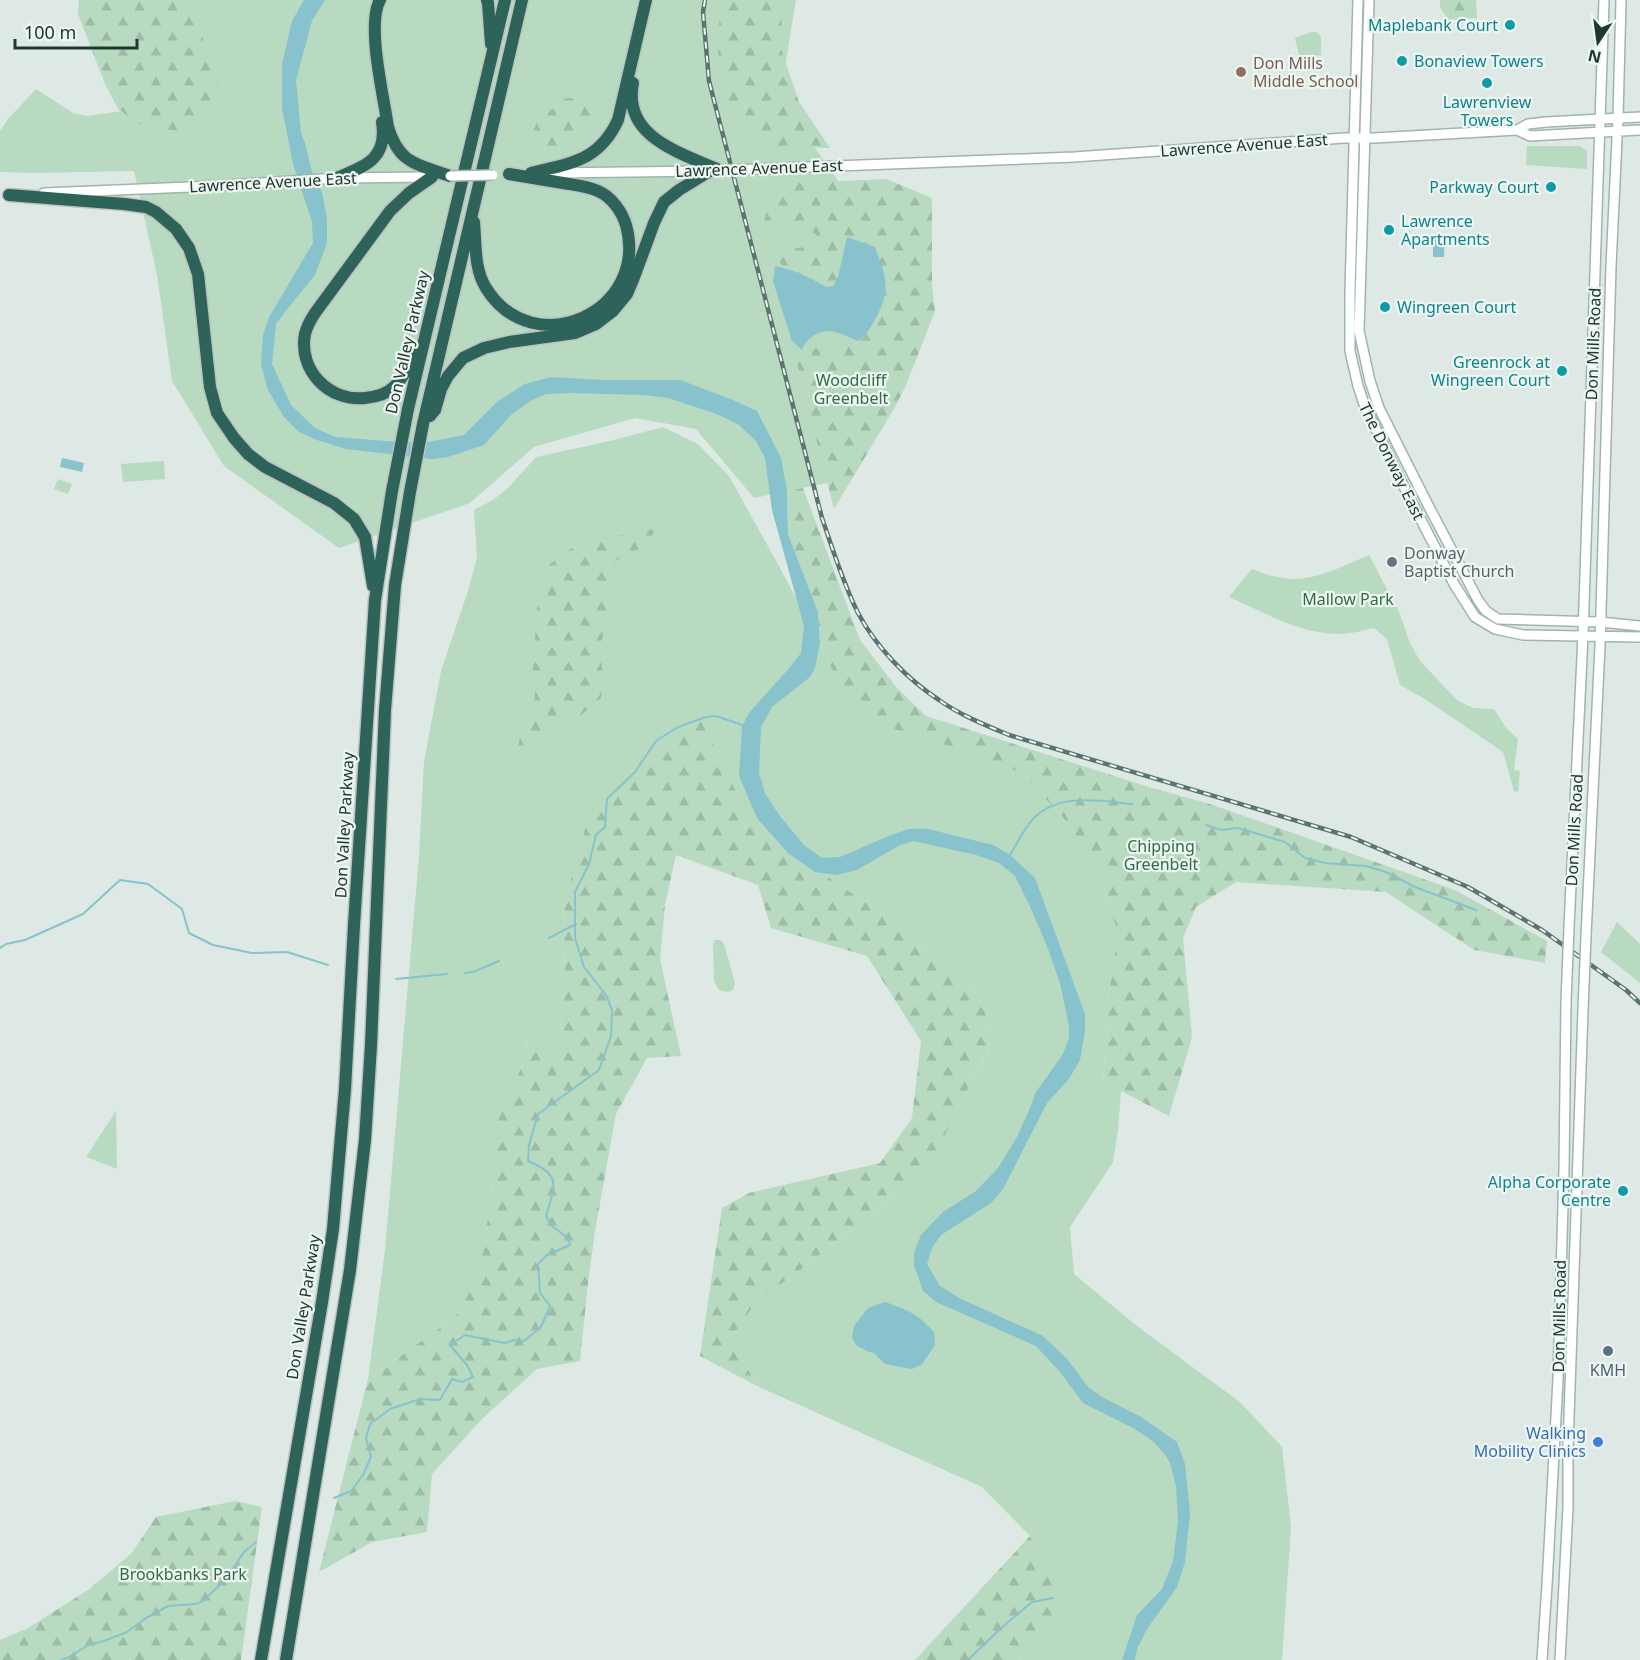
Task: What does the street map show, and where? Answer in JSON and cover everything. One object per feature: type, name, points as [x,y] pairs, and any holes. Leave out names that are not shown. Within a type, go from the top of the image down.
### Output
[{"type":"highway","points":[[337,178],[365,166],[375,158],[381,148],[384,133],[368,31],[369,12],[373,0]]},
{"type":"highway","points":[[380,0],[376,7],[374,30],[388,127],[393,142],[400,153],[411,162],[450,176]]},
{"type":"highway","points":[[487,0],[492,51]]},
{"type":"highway","name":"Don Valley Parkway","points":[[261,1660],[333,1229],[345,1089],[375,600],[392,491],[408,409],[505,0]]},
{"type":"highway","name":"Don Valley Parkway","points":[[286,1660],[350,1270],[365,1140],[385,710],[395,585],[423,424],[522,0]]},
{"type":"highway","points":[[531,173],[580,159],[606,141],[618,120],[646,0]]},
{"type":"highway","points":[[654,0],[632,86],[635,112],[654,139],[675,152],[715,170]]},
{"type":"highway","points":[[423,424],[435,410],[448,376],[463,358],[484,348],[508,342],[575,333],[596,324],[613,311],[627,294],[664,202],[679,190],[715,170]]},
{"type":"highway","points":[[473,208],[478,268],[486,288],[499,304],[515,316],[536,323],[556,325],[580,321],[597,311],[621,283],[628,262],[628,234],[623,214],[600,191],[585,186],[509,174]]},
{"type":"highway","points":[[426,330],[402,377],[395,386],[377,396],[351,399],[338,395],[316,379],[306,360],[305,335],[315,313],[390,211],[413,189],[434,177]]},
{"type":"highway","points":[[4,195],[146,207],[156,212],[176,229],[189,248],[198,274],[210,387],[217,413],[248,454],[334,502],[354,519],[365,537],[375,600]]},
{"type":"main road","name":"The Donway East","points":[[1358,0],[1359,331],[1370,381],[1379,408],[1428,506],[1485,611],[1498,619],[1600,622],[1640,626]]},
{"type":"main road","name":"The Donway East","points":[[1369,0],[1359,138],[1350,351],[1365,407],[1411,502],[1454,584],[1475,617],[1495,628],[1523,635],[1640,637]]},
{"type":"main road","name":"Don Mills Road","points":[[1542,1660],[1558,1379],[1566,1002],[1583,636],[1604,0]]},
{"type":"main road","name":"Don Mills Road","points":[[1560,1660],[1568,1508],[1568,1446],[1583,1010],[1600,636],[1621,0]]},
{"type":"main road","name":"Lawrence Avenue East","points":[[4,195],[337,178],[758,169],[1074,157],[1517,130],[1528,124],[1640,117]]},
{"type":"main road","name":"Lawrence Avenue East","points":[[1517,130],[1530,136],[1640,130]]},
{"type":"main road","points":[[1554,1445],[1568,1446]]},
{"type":"main road","points":[[1550,1507],[1568,1508]]},
{"type":"green space","points":[[78,0],[796,0],[780,98],[909,282],[851,478],[754,498],[696,429],[635,418],[534,447],[470,503],[339,548],[224,466],[172,381],[157,275],[134,171],[0,172],[0,131],[36,89],[73,113],[87,116],[122,111],[118,93]]},
{"type":"green space","points":[[79,0],[195,0],[196,23],[214,64],[222,103],[197,123],[181,131],[145,127],[118,109],[105,84],[78,14]]},
{"type":"green space","points":[[719,0],[783,0],[780,46],[799,102],[830,148],[768,146],[731,104],[725,92],[719,66]]},
{"type":"green space","points":[[1440,0],[1476,0],[1477,18],[1448,20],[1440,7]]},
{"type":"green space","points":[[1317,32],[1321,37],[1321,55],[1300,59],[1295,38]]},
{"type":"green space","points":[[586,96],[600,110],[595,130],[570,146],[527,148],[539,116],[549,112],[562,99]]},
{"type":"green space","points":[[1527,146],[1580,146],[1587,151],[1587,169],[1526,165]]},
{"type":"green space","name":"Woodcliff Greenbelt","points":[[886,179],[932,198],[932,285],[935,311],[895,407],[834,509],[794,351],[858,341],[864,337],[847,237],[838,277],[834,286],[826,287],[782,267],[776,253],[778,245],[800,248],[813,243],[816,234],[764,222],[770,195],[777,184]]},
{"type":"green space","points":[[663,427],[698,444],[729,476],[820,643],[839,685],[969,752],[1021,773],[1062,816],[1098,871],[1118,933],[1109,992],[1103,1083],[1121,1091],[1113,1162],[1070,1227],[1074,1274],[1137,1326],[1241,1403],[1282,1447],[1291,1527],[1282,1660],[1019,1660],[1061,1607],[1030,1536],[982,1487],[757,1386],[742,1358],[734,1334],[758,1299],[791,1277],[882,1207],[906,1181],[971,1082],[989,1050],[991,1024],[975,990],[878,911],[753,826],[700,718],[565,901],[565,978],[557,1050],[548,1054],[527,1036],[526,1055],[513,1088],[489,1202],[485,1245],[474,1285],[454,1318],[368,1379],[385,1250],[419,856],[424,762],[441,671],[477,557],[474,510],[507,489],[536,457]]},
{"type":"green space","points":[[164,461],[165,479],[123,482],[121,464]]},
{"type":"green space","points":[[58,479],[72,484],[68,494],[54,489]]},
{"type":"green space","name":"Chipping Greenbelt","points":[[803,488],[860,640],[897,688],[926,716],[1152,788],[1207,803],[1455,890],[1547,941],[1545,963],[1474,950],[1386,892],[1236,882],[1196,907],[1183,938],[1192,1037],[1169,1116],[1103,1083],[1109,992],[1118,933],[1098,871],[1062,816],[1021,773],[969,752],[897,730],[866,716],[839,685],[820,643],[818,612],[788,534],[787,491]]},
{"type":"green space","points":[[643,529],[655,530],[643,545],[616,560],[612,568],[600,652],[604,682],[601,698],[577,719],[552,723],[521,759],[517,754],[521,732],[531,716],[535,697],[533,670],[537,608],[550,564],[570,549]]},
{"type":"green space","name":"Mallow Park","points":[[1369,555],[1399,612],[1410,643],[1420,661],[1458,701],[1473,708],[1494,709],[1506,728],[1518,739],[1514,770],[1520,771],[1518,792],[1514,791],[1503,752],[1425,699],[1400,685],[1387,639],[1374,628],[1351,633],[1323,633],[1295,626],[1229,597],[1252,569],[1287,579],[1302,579],[1332,571]]},
{"type":"green space","points":[[700,717],[753,826],[878,911],[975,990],[991,1024],[989,1049],[934,1157],[906,1181],[882,1207],[791,1277],[758,1299],[734,1334],[742,1358],[757,1386],[700,1356],[722,1208],[749,1193],[880,1163],[912,1118],[921,1041],[867,956],[771,928],[758,885],[676,855],[665,905],[660,959],[681,1056],[647,1058],[616,1114],[595,1231],[580,1361],[537,1369],[483,1418],[432,1474],[427,1532],[372,1542],[319,1572],[368,1379],[454,1318],[474,1285],[485,1245],[493,1184],[496,1125],[526,1055],[527,1035],[542,1049],[555,1049],[560,1033],[565,978],[565,901],[588,819],[648,759]]},
{"type":"green space","points":[[1617,922],[1640,944],[1640,983],[1601,952]]},
{"type":"green space","points":[[715,940],[721,940],[724,944],[735,983],[733,990],[728,992],[719,990],[714,981],[713,944]]},
{"type":"green space","points":[[116,1111],[117,1169],[86,1157]]},
{"type":"green space","name":"Brookbanks Park","points":[[235,1501],[262,1507],[241,1660],[0,1660],[0,1640],[28,1628],[88,1590],[131,1554],[156,1517]]},
{"type":"green space","points":[[1030,1536],[1062,1607],[1019,1660],[915,1660]]},
{"type":"water","points":[[304,0],[325,0],[312,21],[296,80],[301,133],[314,180],[322,192],[327,219],[327,243],[315,275],[276,324],[272,364],[291,405],[315,428],[335,437],[398,442],[429,442],[464,435],[498,401],[525,384],[551,377],[602,380],[680,380],[757,411],[781,458],[787,491],[788,534],[818,612],[820,643],[815,668],[810,677],[772,707],[761,727],[759,773],[765,793],[779,815],[804,845],[822,858],[840,857],[909,829],[928,829],[993,845],[1010,855],[1035,878],[1085,1014],[1085,1031],[1080,1060],[1069,1079],[1047,1103],[1003,1189],[991,1203],[941,1235],[932,1248],[927,1264],[940,1286],[961,1299],[1043,1336],[1068,1360],[1088,1387],[1102,1397],[1141,1417],[1177,1442],[1185,1464],[1190,1513],[1185,1562],[1177,1587],[1147,1629],[1137,1649],[1135,1660],[1122,1660],[1137,1615],[1162,1589],[1173,1561],[1178,1521],[1176,1486],[1170,1463],[1153,1441],[1133,1428],[1083,1403],[1060,1372],[1036,1346],[936,1302],[923,1291],[914,1265],[914,1253],[921,1235],[943,1212],[976,1191],[998,1168],[1017,1137],[1036,1092],[1063,1054],[1069,1038],[1069,1026],[1060,983],[1047,946],[1015,876],[999,863],[976,855],[913,841],[900,845],[857,870],[836,875],[815,872],[788,853],[757,818],[739,776],[742,726],[749,713],[801,653],[804,626],[772,510],[765,458],[756,441],[738,424],[714,413],[668,398],[644,395],[546,394],[532,400],[511,415],[484,445],[448,457],[432,459],[346,449],[299,432],[284,417],[268,390],[261,365],[263,335],[269,317],[313,243],[312,222],[293,164],[282,108],[282,64],[292,21]]},
{"type":"water","points":[[1433,234],[1445,235],[1444,257],[1433,257]]},
{"type":"water","points":[[847,237],[875,247],[885,277],[883,302],[869,330],[858,341],[836,332],[825,331],[812,337],[802,350],[792,341],[773,281],[775,266],[801,274],[826,287],[833,286],[838,277]]},
{"type":"water","points":[[62,458],[84,463],[82,472],[60,467]]},
{"type":"water","points":[[885,1302],[912,1313],[934,1332],[935,1345],[922,1364],[912,1369],[885,1364],[874,1353],[857,1346],[852,1338],[854,1326],[868,1308]]},
{"type":"waterway","points":[[334,1498],[351,1491],[363,1475],[371,1457],[366,1438],[370,1424],[390,1409],[420,1399],[440,1400],[452,1379],[462,1382],[473,1377],[467,1365],[450,1345],[465,1335],[505,1343],[514,1340],[524,1341],[541,1327],[550,1306],[540,1293],[538,1264],[547,1255],[570,1245],[568,1238],[552,1226],[546,1216],[552,1196],[553,1182],[546,1171],[528,1161],[529,1145],[538,1114],[599,1070],[611,1036],[612,1010],[606,995],[584,967],[575,938],[575,892],[589,864],[596,835],[605,827],[607,799],[635,772],[656,741],[678,727],[706,717],[716,716],[745,726]]},
{"type":"waterway","points":[[1010,855],[1033,819],[1043,810],[1055,805],[1080,800],[1133,804]]},
{"type":"waterway","points":[[1206,825],[1221,830],[1238,828],[1285,842],[1305,858],[1325,863],[1366,866],[1386,872],[1415,887],[1476,910]]},
{"type":"waterway","points":[[0,948],[6,944],[25,940],[83,914],[120,880],[148,884],[182,909],[189,933],[213,945],[252,953],[287,952],[328,965]]},
{"type":"waterway","points":[[549,938],[576,924]]},
{"type":"waterway","points":[[465,973],[499,961]]},
{"type":"waterway","points":[[396,979],[447,974]]},
{"type":"waterway","points":[[61,1660],[90,1644],[127,1632],[168,1606],[197,1604],[204,1600],[225,1580],[244,1552],[256,1542]]},
{"type":"waterway","points":[[968,1660],[1032,1602],[1053,1598]]},
{"type":"railway","points":[[705,0],[703,12],[709,81],[822,518],[858,613],[865,626],[893,661],[927,692],[947,705],[1009,735],[1351,837],[1468,887],[1542,930],[1626,990],[1640,1003]]},
{"type":"place","name":"Maplebank Court","points":[[1510,25]]},
{"type":"place","name":"Bonaview Towers","points":[[1402,61]]},
{"type":"place","name":"Don Mills Middle School","points":[[1241,72]]},
{"type":"place","name":"Lawrenview Towers","points":[[1487,83]]},
{"type":"place","name":"Parkway Court","points":[[1551,187]]},
{"type":"place","name":"Lawrence Apartments","points":[[1389,230]]},
{"type":"place","name":"Wingreen Court","points":[[1385,307]]},
{"type":"place","name":"Greenrock at Wingreen Court","points":[[1562,371]]},
{"type":"place","name":"Donway Baptist Church","points":[[1392,562]]},
{"type":"place","name":"Alpha Corporate Centre","points":[[1623,1191]]},
{"type":"place","name":"KMH","points":[[1608,1351]]},
{"type":"place","name":"Walking Mobility Clinics","points":[[1598,1442]]}]
